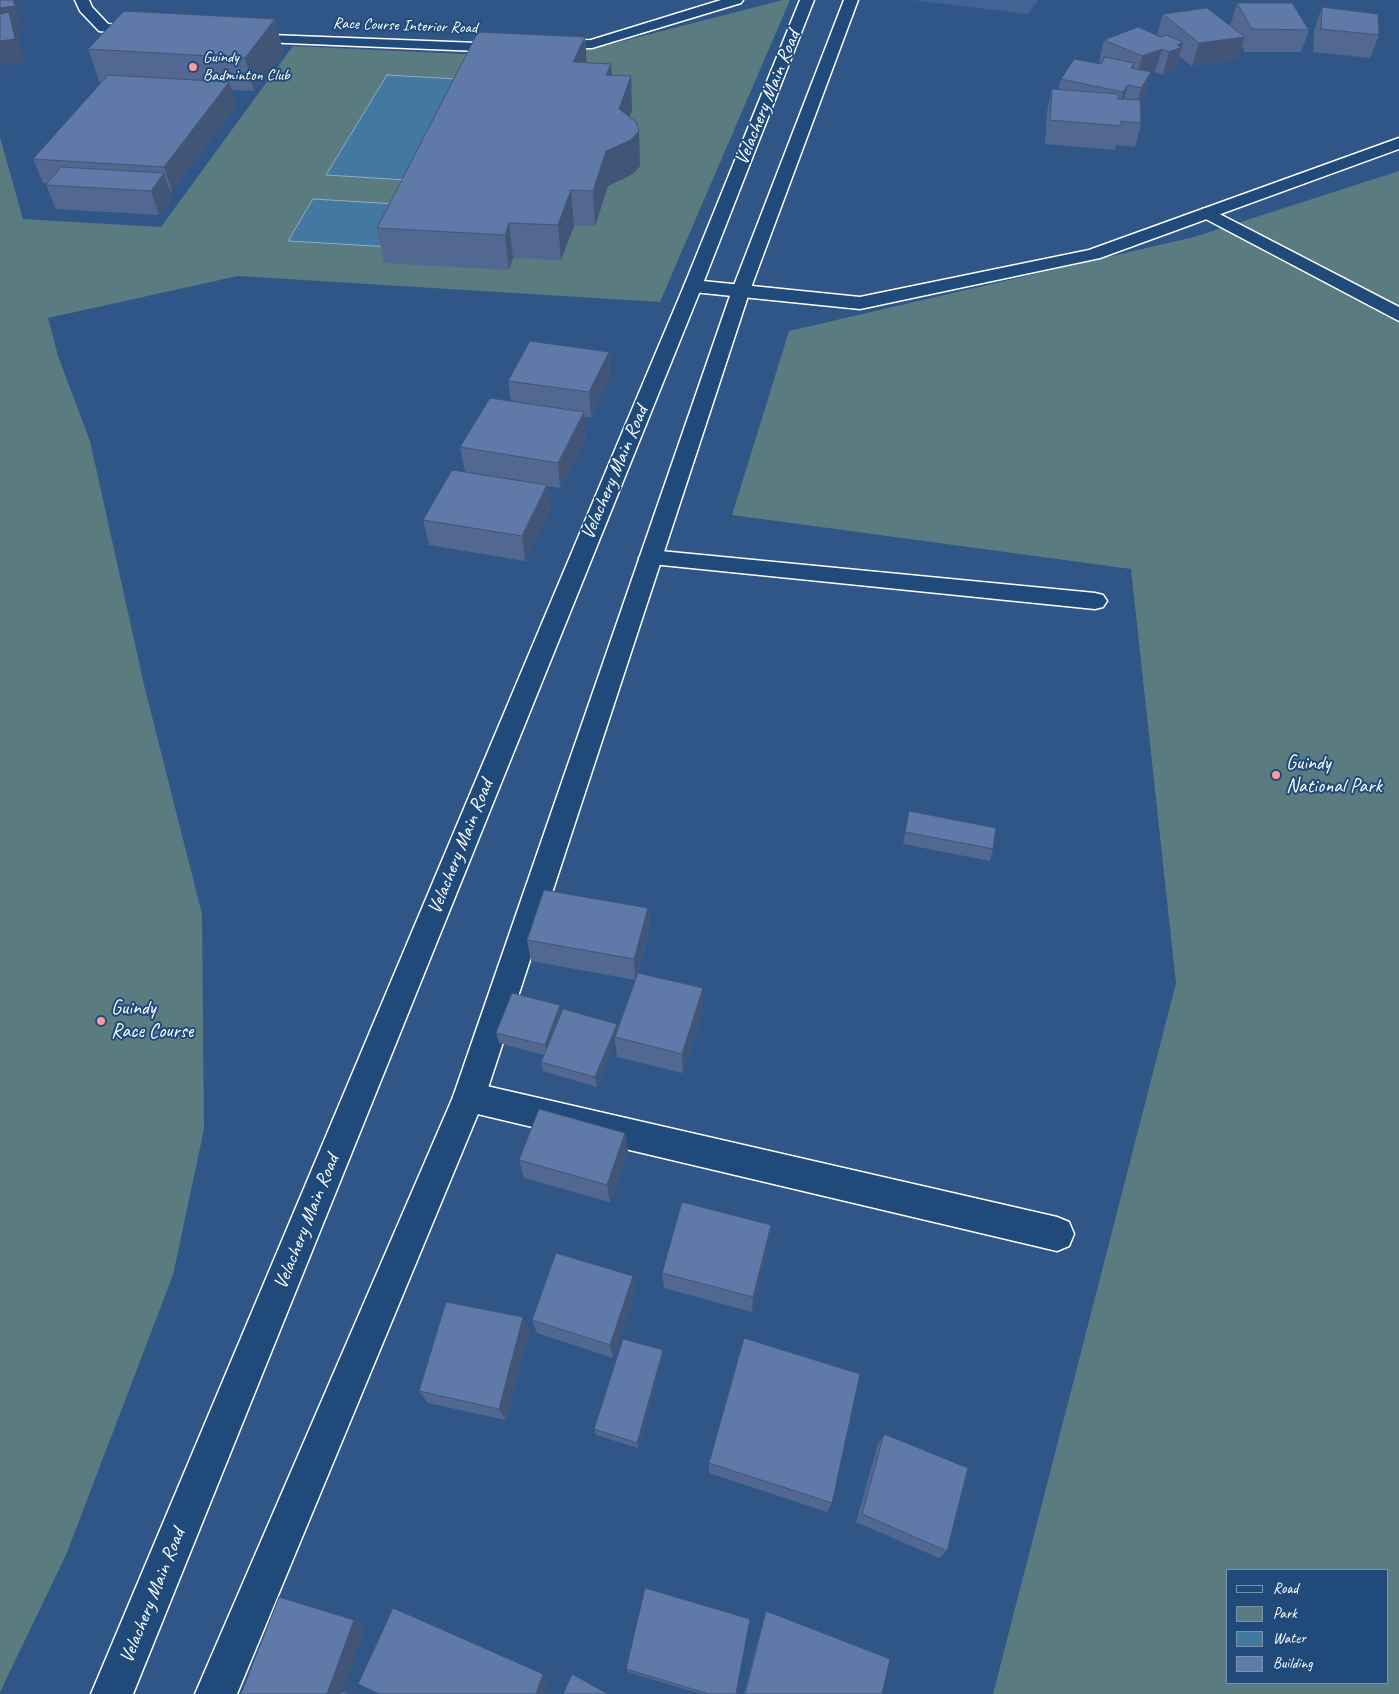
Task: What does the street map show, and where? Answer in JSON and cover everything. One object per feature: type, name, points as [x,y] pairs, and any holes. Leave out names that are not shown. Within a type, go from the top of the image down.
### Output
[{"type":"main road","points":[[82,0],[85,8],[104,28],[159,34]]},
{"type":"main road","name":"Race Course Interior Road","points":[[229,37],[478,47],[592,44],[736,0]]},
{"type":"main road","name":"Velachery Main Road","points":[[112,1694],[693,286],[807,0]]},
{"type":"main road","name":"Velachery Main Road","points":[[216,1694],[469,1098],[740,293],[851,0]]},
{"type":"main road","points":[[693,286],[740,293],[860,303],[1094,254],[1399,143]]},
{"type":"main road","points":[[1208,213],[1399,315]]},
{"type":"main road","points":[[650,558],[1095,601]]},
{"type":"main road","points":[[469,1098],[1057,1234]]},
{"type":"shaded area","points":[[912,0],[1038,0],[1028,14]]},
{"type":"green space","points":[[783,0],[790,0],[660,302],[238,276],[48,318],[58,356],[90,441],[145,689],[202,914],[204,1129],[173,1275],[66,1555],[0,1692],[0,137],[23,219],[161,227],[293,46],[505,56],[539,54],[600,47]]},
{"type":"green space","name":"Guindy National Park","points":[[1399,171],[1399,1694],[993,1694],[1176,983],[1131,569],[732,515],[789,331],[1194,237]]},
{"type":"water","points":[[387,75],[475,80],[423,181],[326,175]]},
{"type":"water","points":[[313,199],[412,205],[391,247],[288,241]]},
{"type":"building","points":[[0,0],[13,0],[15,6],[0,8]]},
{"type":"building","points":[[1237,3],[1292,3],[1309,30],[1252,29]]},
{"type":"building","points":[[1322,7],[1378,14],[1379,35],[1321,29]]},
{"type":"building","points":[[1207,8],[1245,37],[1199,43],[1163,14]]},
{"type":"building","points":[[124,11],[275,19],[245,58],[88,49]]},
{"type":"building","points":[[9,12],[15,39],[0,41],[0,14]]},
{"type":"building","points":[[1138,27],[1161,37],[1166,35],[1183,42],[1177,45],[1182,47],[1169,52],[1162,49],[1142,56],[1104,40]]},
{"type":"building","points":[[478,32],[585,37],[573,62],[611,64],[606,75],[631,76],[619,109],[636,122],[639,131],[631,140],[606,151],[593,191],[571,190],[558,225],[509,223],[505,235],[377,228]]},
{"type":"building","points":[[1105,57],[1134,63],[1131,68],[1151,72],[1141,88],[1128,85],[1123,92],[1061,79],[1074,59],[1101,64]]},
{"type":"building","points":[[108,75],[229,82],[164,167],[33,159]]},
{"type":"building","points":[[1052,89],[1118,94],[1118,99],[1140,100],[1141,123],[1121,121],[1121,126],[1050,120]]},
{"type":"building","points":[[61,167],[164,173],[151,191],[46,185]]},
{"type":"building","points":[[530,341],[609,352],[589,392],[508,381]]},
{"type":"building","points":[[490,398],[584,412],[558,463],[460,447]]},
{"type":"building","points":[[452,470],[547,485],[522,536],[423,520]]},
{"type":"building","points":[[909,811],[996,828],[993,849],[905,832]]},
{"type":"building","points":[[544,890],[648,908],[634,959],[527,940]]},
{"type":"building","points":[[638,973],[703,988],[682,1054],[615,1037]]},
{"type":"building","points":[[512,993],[560,1005],[545,1045],[496,1033]]},
{"type":"building","points":[[563,1009],[617,1024],[595,1077],[541,1062]]},
{"type":"building","points":[[539,1109],[625,1133],[607,1185],[519,1160]]},
{"type":"building","points":[[682,1202],[771,1225],[753,1297],[662,1273]]},
{"type":"building","points":[[556,1253],[633,1276],[610,1345],[532,1320]]},
{"type":"building","points":[[446,1302],[523,1317],[499,1409],[419,1391]]},
{"type":"building","points":[[744,1338],[860,1374],[832,1503],[709,1463]]},
{"type":"building","points":[[623,1339],[663,1350],[637,1443],[594,1429]]},
{"type":"building","points":[[884,1434],[968,1468],[947,1551],[862,1514]]},
{"type":"building","points":[[645,1588],[750,1619],[736,1694],[709,1694],[626,1669]]},
{"type":"building","points":[[279,1597],[354,1620],[327,1694],[241,1694]]},
{"type":"building","points":[[393,1608],[543,1674],[536,1694],[379,1694],[358,1684]]},
{"type":"building","points":[[766,1611],[890,1659],[882,1694],[745,1694]]},
{"type":"building","points":[[572,1674],[608,1694],[563,1694]]},
{"type":"place","name":"Guindy Badminton Club","points":[[193,67]]},
{"type":"place","name":"Guindy National Park","points":[[1276,775]]},
{"type":"place","name":"Guindy Race Course","points":[[101,1021]]}]
